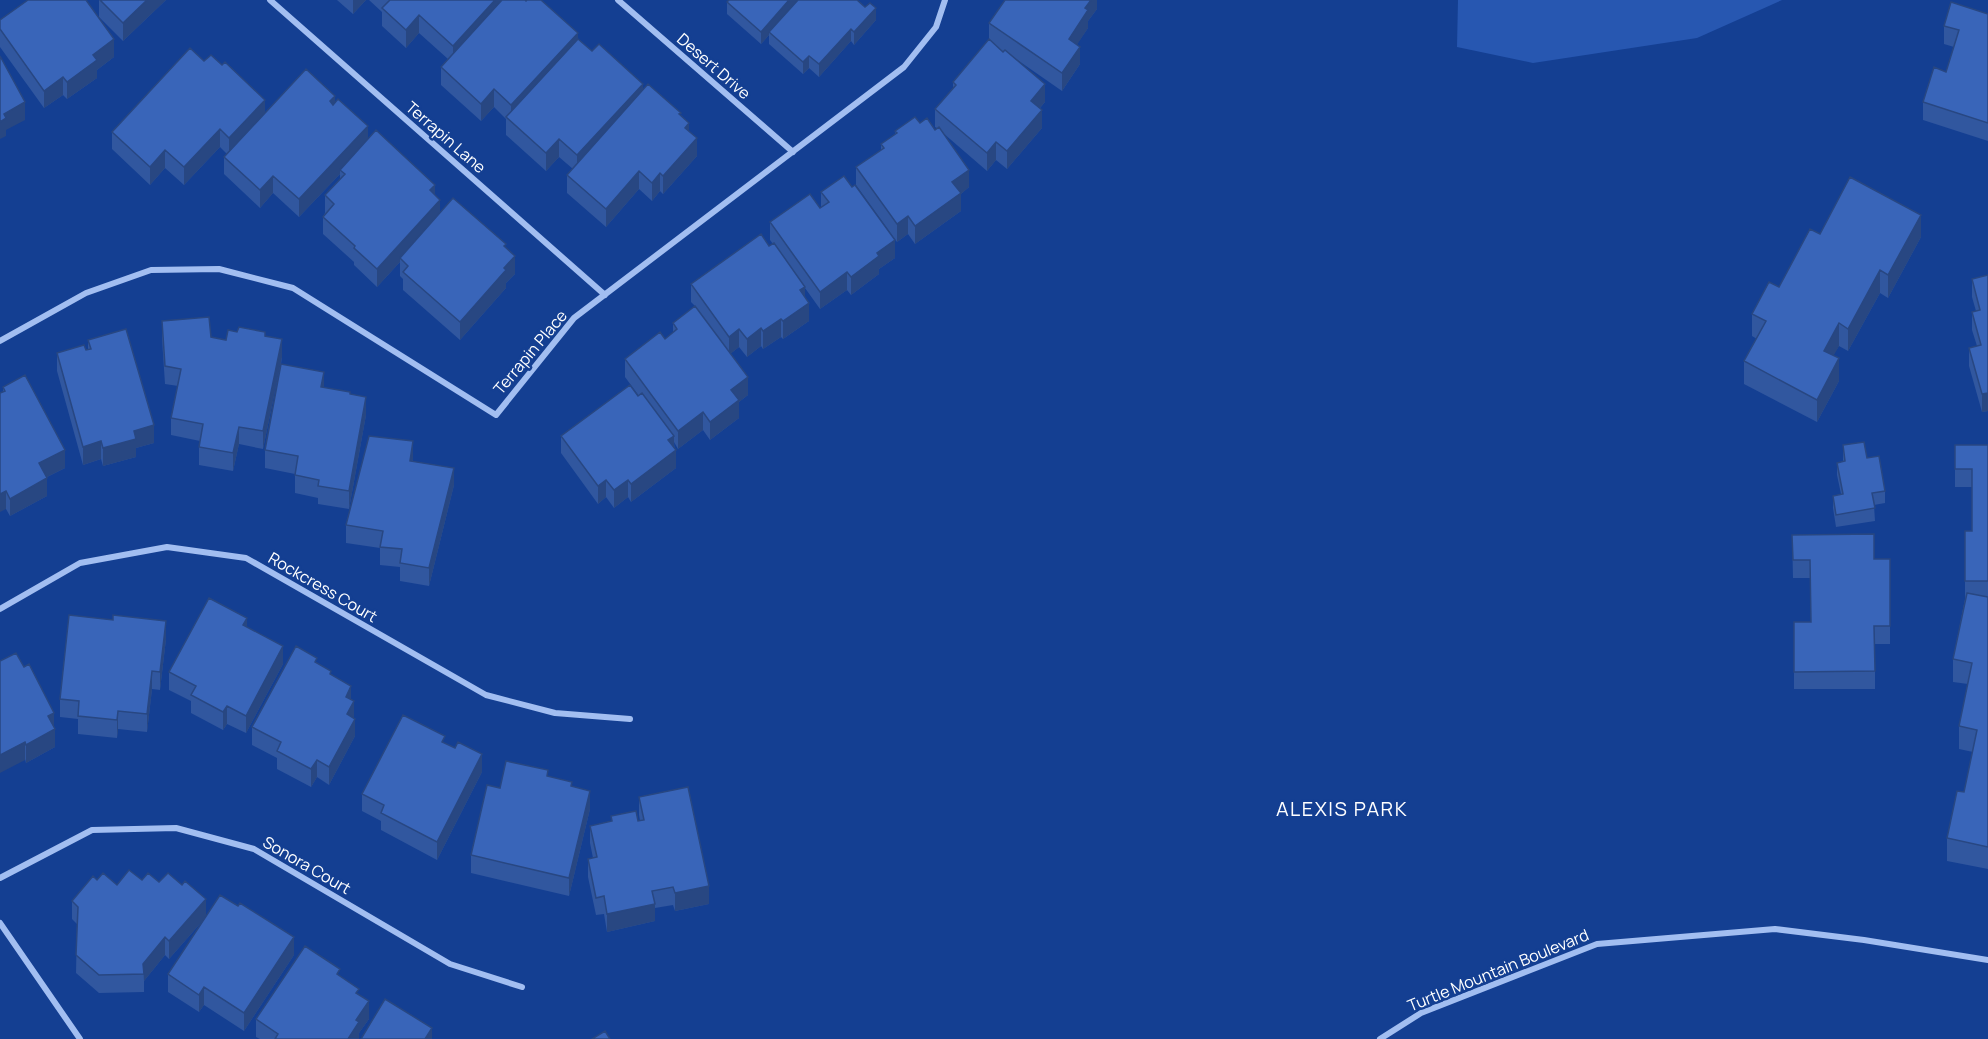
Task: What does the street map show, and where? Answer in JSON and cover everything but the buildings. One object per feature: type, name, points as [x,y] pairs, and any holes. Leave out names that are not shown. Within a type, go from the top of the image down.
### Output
[{"type":"street","name":"Terrapin Lane","points":[[270,0],[605,295]]},
{"type":"street","name":"Desert Drive","points":[[618,0],[793,152]]},
{"type":"street","name":"Terrapin Place","points":[[0,341],[86,293],[151,270],[219,269],[293,288],[496,415],[574,318],[904,67],[936,27],[945,0]]},
{"type":"street","name":"Rockcress Court","points":[[0,609],[80,563],[167,547],[246,558],[486,695],[555,713],[630,719]]},
{"type":"street","name":"Sonora Court","points":[[0,878],[92,830],[176,828],[254,849],[450,964],[522,987]]},
{"type":"street","points":[[0,923],[80,1039]]},
{"type":"street","name":"Turtle Mountain Boulevard","points":[[1380,1039],[1421,1013],[1596,944],[1774,928],[1988,960]]},
{"type":"shaded area","points":[[1458,0],[1782,0],[1697,38],[1533,63],[1457,47]]},
{"type":"district","name":"ALEXIS PARK","points":[[1342,808]]}]
